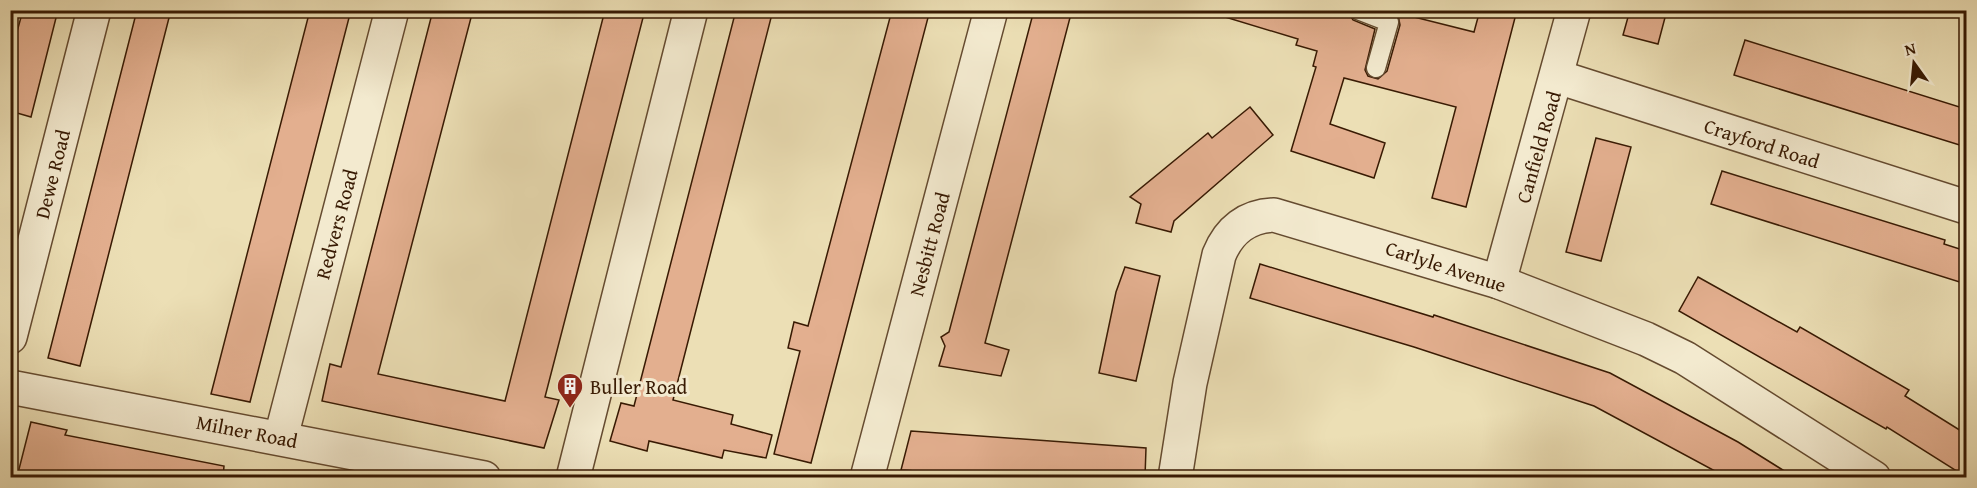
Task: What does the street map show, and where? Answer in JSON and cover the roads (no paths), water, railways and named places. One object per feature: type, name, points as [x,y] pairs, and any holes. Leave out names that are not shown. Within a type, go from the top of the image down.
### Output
[{"type":"street","name":"Dewe Road","points":[[10,337],[94,10]]},
{"type":"street","name":"Redvers Road","points":[[281,437],[392,10]]},
{"type":"street","points":[[573,477],[691,10]]},
{"type":"street","name":"Nesbitt Road","points":[[867,477],[991,10]]},
{"type":"street","name":"Canfield Road","points":[[1499,282],[1558,77],[1574,10]]},
{"type":"street","name":"Crayford Road","points":[[1558,77],[1966,207]]},
{"type":"street","name":"Carlyle Avenue","points":[[1175,477],[1190,383],[1219,255],[1228,237],[1243,224],[1262,216],[1282,216],[1499,282],[1622,328],[1675,352],[1874,477]]},
{"type":"street","name":"Milner Road","points":[[10,387],[484,477]]},
{"type":"lane","points":[[1358,10],[1389,22],[1376,68]]},
{"type":"place","name":"Buller Road","points":[[570,409]]}]
